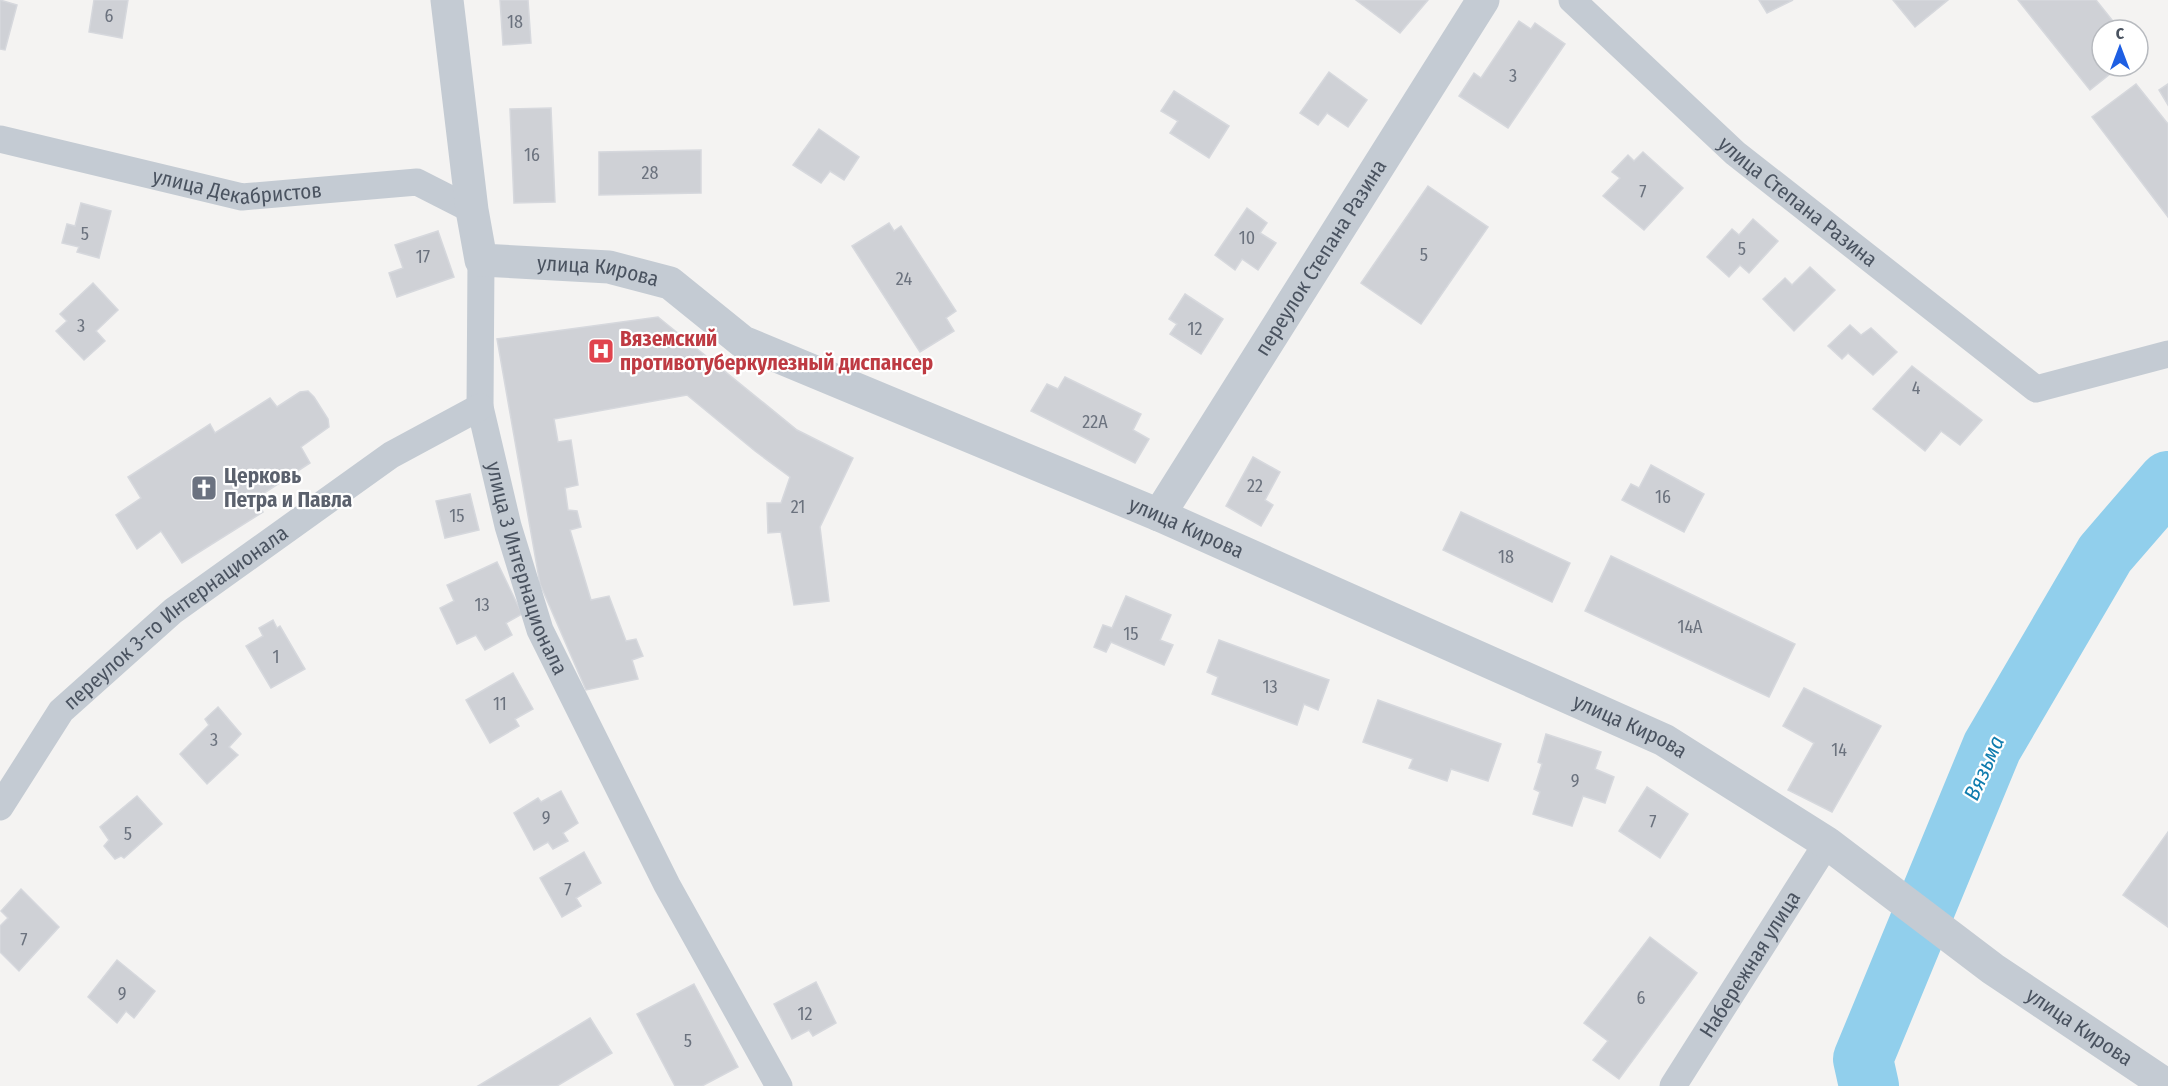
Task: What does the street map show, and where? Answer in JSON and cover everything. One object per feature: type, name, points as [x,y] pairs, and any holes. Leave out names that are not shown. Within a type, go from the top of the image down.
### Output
[{"type":"street","name":"улица 3 Интернационала","points":[[447,0],[480,260],[480,407],[508,526],[540,630],[667,885],[779,1086]]},
{"type":"street","name":"переулок Степана Разина","points":[[1159,515],[1483,0]]},
{"type":"street","name":"улица Степана Разина","points":[[1572,0],[1736,153],[2036,389],[2168,354]]},
{"type":"street","name":"улица Декабристов","points":[[0,139],[242,197],[417,182],[472,210]]},
{"type":"street","name":"улица Кирова","points":[[480,260],[609,267],[669,283],[743,342],[1159,515],[1664,740],[1827,843],[1993,969],[2168,1086]]},
{"type":"street","name":"переулок 3-го Интернационала","points":[[0,807],[61,711],[173,610],[391,455],[480,407]]},
{"type":"street","name":"Набережная улица","points":[[1673,1086],[1827,843]]},
{"type":"building","points":[[0,0],[17,5],[5,50],[0,49]]},
{"type":"building","points":[[94,0],[128,0],[122,38],[89,32]]},
{"type":"building","points":[[500,0],[528,0],[531,43],[503,45]]},
{"type":"building","points":[[1356,0],[1428,0],[1400,33]]},
{"type":"building","points":[[1759,0],[1793,0],[1767,13]]},
{"type":"building","points":[[1893,0],[1948,0],[1915,27]]},
{"type":"building","points":[[2018,0],[2096,0],[2110,18],[2090,18],[2090,78],[2105,78],[2090,90]]},
{"type":"building","points":[[1519,21],[1531,29],[1535,23],[1565,44],[1508,128],[1459,96],[1474,73],[1481,78]]},
{"type":"building","points":[[1329,72],[1367,100],[1348,127],[1327,113],[1318,125],[1300,113]]},
{"type":"building","points":[[2136,84],[2168,124],[2168,217],[2092,117]]},
{"type":"building","points":[[2168,84],[2168,105],[2159,90]]},
{"type":"building","points":[[1174,91],[1229,126],[1209,158],[1170,133],[1178,121],[1161,111]]},
{"type":"building","points":[[551,108],[555,202],[514,203],[510,109]]},
{"type":"building","points":[[819,129],[859,157],[844,180],[830,171],[821,183],[793,165]]},
{"type":"building","points":[[701,150],[701,193],[599,195],[599,152]]},
{"type":"building","points":[[1643,152],[1683,188],[1644,230],[1603,196],[1620,178],[1612,172],[1628,155],[1634,161]]},
{"type":"building","points":[[1428,186],[1488,227],[1421,324],[1361,283]]},
{"type":"building","points":[[81,203],[111,211],[99,258],[77,252],[79,247],[62,243],[67,224],[75,226]]},
{"type":"building","points":[[1247,208],[1267,223],[1260,233],[1276,243],[1258,270],[1242,259],[1235,270],[1215,255]]},
{"type":"building","points":[[1753,219],[1778,241],[1749,273],[1740,265],[1729,277],[1707,257],[1732,229],[1739,235]]},
{"type":"building","points":[[889,223],[894,231],[901,226],[956,311],[946,318],[954,331],[920,352],[852,246]]},
{"type":"building","points":[[438,231],[454,277],[397,297],[389,273],[403,268],[395,245]]},
{"type":"building","points":[[1810,267],[1835,290],[1794,331],[1763,299],[1785,278],[1792,285]]},
{"type":"building","points":[[93,283],[118,310],[96,331],[105,341],[84,360],[56,331],[67,321],[60,314]]},
{"type":"building","points":[[1185,294],[1223,319],[1201,354],[1170,334],[1177,324],[1169,319]]},
{"type":"building","points":[[658,317],[797,430],[853,458],[820,527],[829,601],[794,605],[781,532],[768,533],[767,503],[781,503],[790,477],[687,395],[554,419],[558,442],[571,440],[578,485],[565,488],[568,510],[577,511],[581,527],[570,530],[591,600],[609,596],[626,641],[636,639],[643,656],[632,660],[638,679],[586,690],[540,584],[497,339]]},
{"type":"building","points":[[1850,325],[1861,335],[1871,328],[1897,352],[1873,375],[1848,353],[1842,359],[1828,346]]},
{"type":"building","points":[[1912,366],[1982,420],[1960,445],[1941,431],[1925,451],[1873,409]]},
{"type":"building","points":[[1065,377],[1141,414],[1133,430],[1149,439],[1135,463],[1031,411],[1047,384],[1058,389]]},
{"type":"building","name":"Церковь Петра и Павла","points":[[308,391],[328,419],[329,427],[301,447],[310,463],[255,499],[263,512],[182,563],[161,531],[137,549],[116,515],[141,498],[128,477],[210,424],[215,433],[270,398],[277,407],[300,392]]},
{"type":"building","points":[[1253,457],[1280,472],[1265,500],[1273,505],[1261,526],[1226,506]]},
{"type":"building","points":[[1651,465],[1704,494],[1684,532],[1622,500],[1631,484],[1639,488]]},
{"type":"building","points":[[470,494],[479,530],[445,538],[436,501]]},
{"type":"building","points":[[1461,512],[1570,563],[1552,602],[1443,550]]},
{"type":"building","points":[[1611,556],[1795,644],[1769,697],[1585,611]]},
{"type":"building","points":[[497,562],[522,614],[506,623],[512,635],[485,650],[476,635],[457,644],[440,608],[454,601],[447,585]]},
{"type":"building","points":[[1126,596],[1171,615],[1160,640],[1173,645],[1164,665],[1111,642],[1106,652],[1094,647],[1103,625],[1112,628]]},
{"type":"building","points":[[273,620],[277,628],[280,626],[305,669],[271,688],[246,646],[263,636],[259,628]]},
{"type":"building","points":[[1219,640],[1329,680],[1318,710],[1304,704],[1297,725],[1212,694],[1218,677],[1207,672]]},
{"type":"building","points":[[513,673],[533,709],[515,719],[519,726],[490,743],[466,700]]},
{"type":"building","points":[[1804,688],[1881,726],[1832,812],[1788,790],[1814,743],[1783,726]]},
{"type":"building","points":[[1378,700],[1501,744],[1488,781],[1451,769],[1447,781],[1409,768],[1413,759],[1363,742]]},
{"type":"building","points":[[218,707],[241,734],[229,747],[238,755],[207,784],[180,754],[209,725],[205,719]]},
{"type":"building","points":[[1546,734],[1601,752],[1595,769],[1614,777],[1605,803],[1583,796],[1572,826],[1533,814],[1540,792],[1534,789],[1542,764],[1538,762]]},
{"type":"building","points":[[1647,787],[1688,814],[1660,858],[1619,831]]},
{"type":"building","points":[[561,791],[578,823],[563,833],[568,841],[553,849],[548,842],[534,850],[514,813],[538,798],[541,802]]},
{"type":"building","points":[[137,796],[162,824],[124,858],[121,856],[115,859],[104,846],[109,840],[100,827]]},
{"type":"building","points":[[2168,832],[2168,927],[2123,895]]},
{"type":"building","points":[[584,852],[601,883],[576,898],[581,906],[562,917],[540,878]]},
{"type":"building","points":[[21,889],[59,927],[19,971],[0,952],[0,926],[8,918],[1,911]]},
{"type":"building","points":[[1650,937],[1697,973],[1619,1079],[1593,1060],[1608,1041],[1584,1023]]},
{"type":"building","points":[[117,960],[155,991],[134,1018],[126,1011],[117,1023],[88,997]]},
{"type":"building","points":[[816,982],[836,1023],[813,1036],[809,1030],[792,1039],[774,1004]]},
{"type":"building","points":[[694,984],[738,1067],[702,1086],[675,1086],[637,1014]]},
{"type":"building","points":[[590,1018],[612,1053],[557,1086],[478,1086]]},
{"type":"waterway","name":"Вязьма","points":[[1869,1086],[1863,1059],[1992,747],[2105,554],[2168,481]]},
{"type":"place","name":"Вяземский противотуберкулезный диспансер","points":[[601,351]]},
{"type":"place","name":"Церковь Петра и Павла","points":[[204,488]]}]
